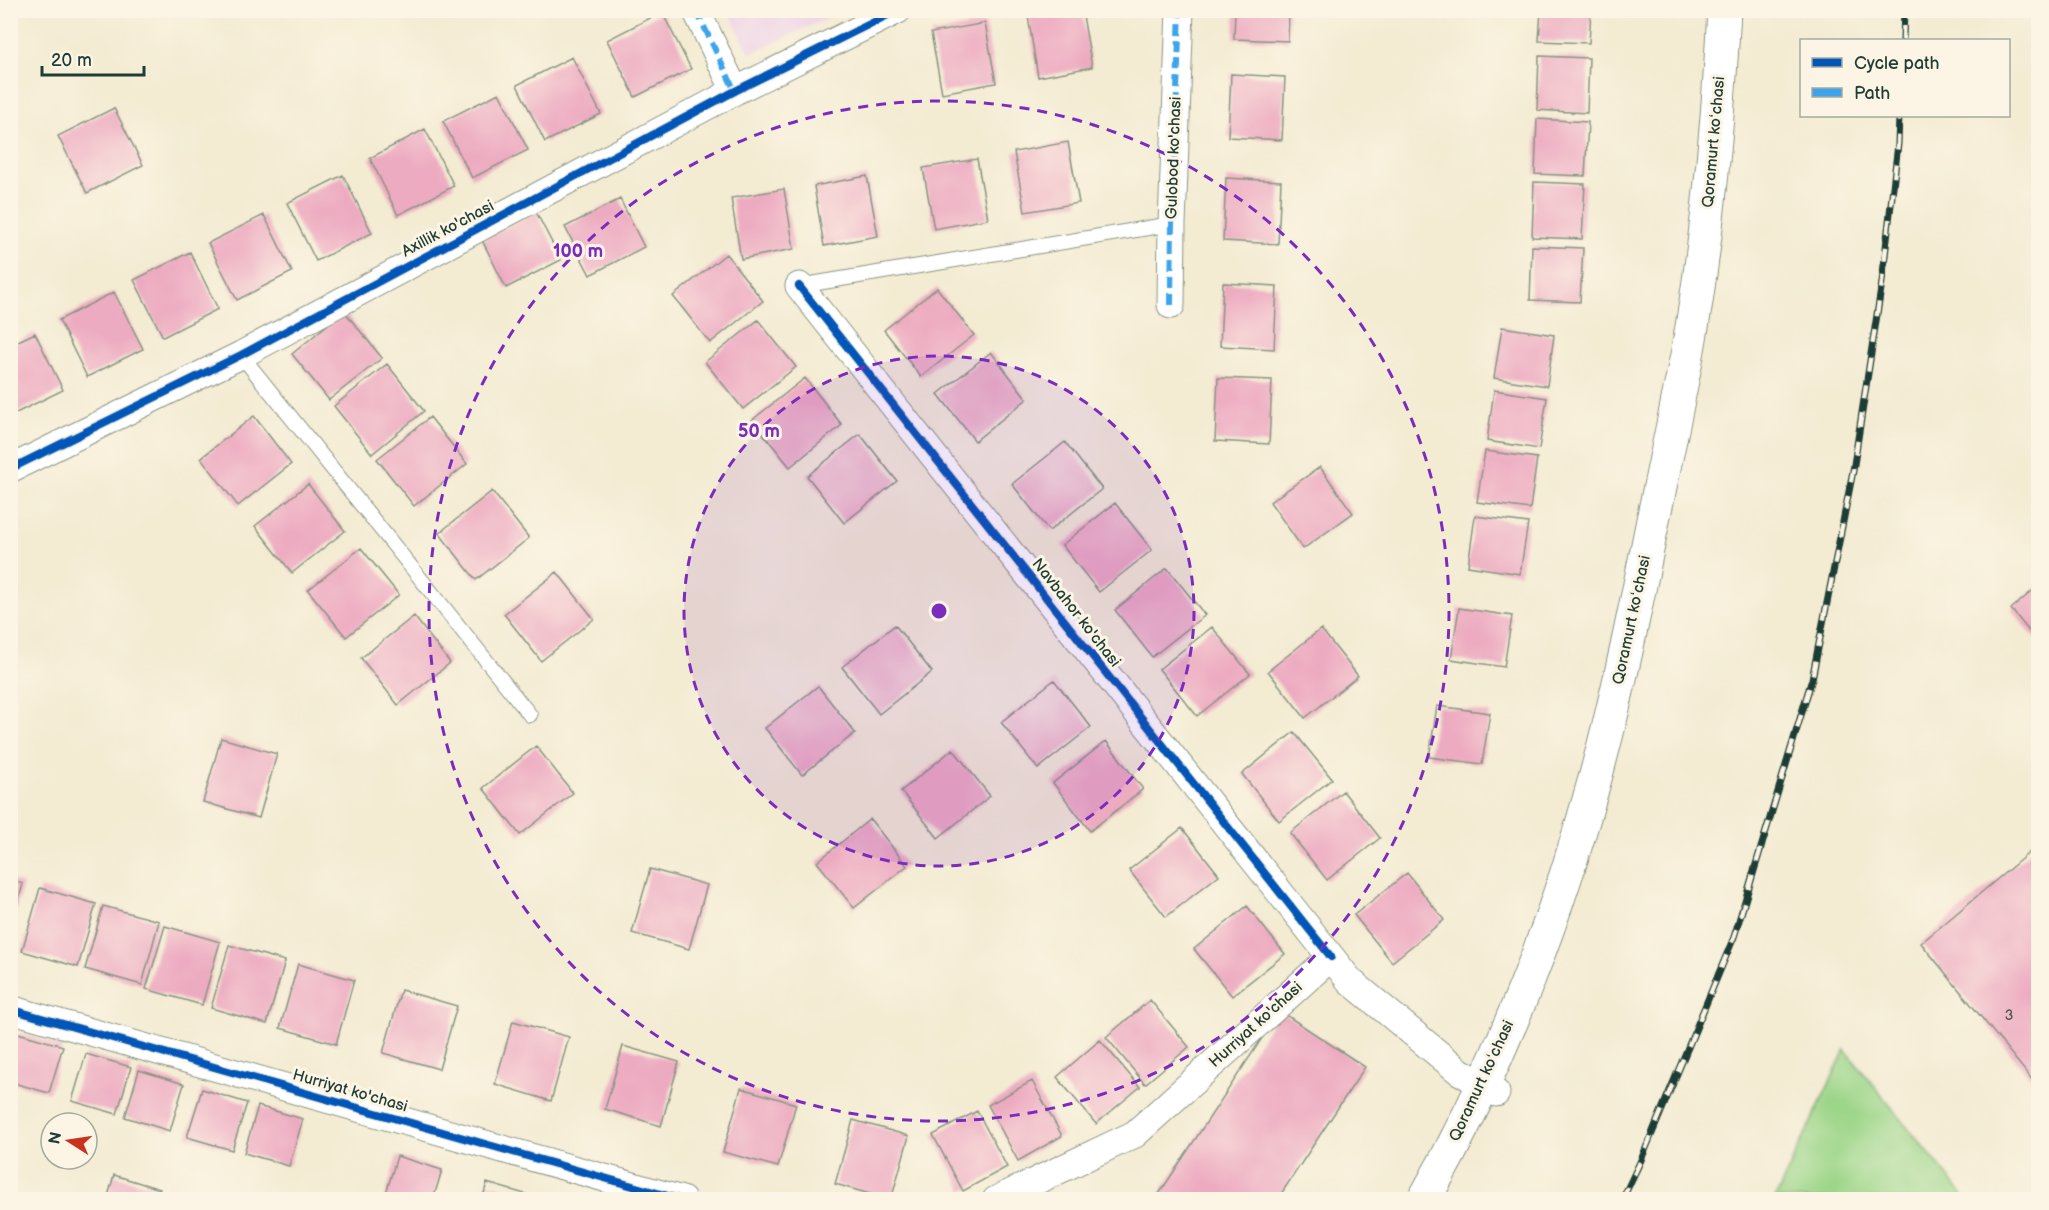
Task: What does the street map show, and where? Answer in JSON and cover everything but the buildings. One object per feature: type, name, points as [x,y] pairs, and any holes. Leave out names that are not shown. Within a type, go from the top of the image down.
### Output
[{"type":"main road","name":"Qoramurt koʻchasi","points":[[1424,1200],[1490,1090],[1550,921],[1597,773],[1629,637],[1688,349],[1703,248],[1715,139],[1724,10]]},
{"type":"main road","name":"Qoramurt koʻchasi","points":[[1441,1200],[1490,1090],[1534,1003],[1590,847],[1610,776],[1644,638],[1704,349],[1728,153],[1738,10]]},
{"type":"street","points":[[696,10],[735,91]]},
{"type":"street","name":"Axillik ko'chasi","points":[[10,469],[241,355],[735,91],[898,10]]},
{"type":"street","name":"Gulobod ko'chasi","points":[[1171,305],[1180,10]]},
{"type":"street","name":"Navbahor ko'chasi","points":[[800,286],[1331,957]]},
{"type":"street","points":[[1331,957],[1350,981],[1459,1071],[1490,1090]]},
{"type":"street","name":"Hurriyat ko'chasi","points":[[996,1200],[1135,1134],[1331,957]]},
{"type":"street","name":"Hurriyat ko'chasi","points":[[10,1009],[682,1200]]},
{"type":"lane","points":[[800,286],[1172,224]]},
{"type":"lane","points":[[241,355],[530,715]]},
{"type":"shaded area","points":[[728,11],[844,11],[750,53]]},
{"type":"green space","points":[[1845,1050],[1966,1199],[1775,1199]]},
{"type":"railway","points":[[1903,39],[1904,10]]},
{"type":"railway","points":[[1622,1200],[1641,1160],[1734,937],[1812,679],[1853,471],[1882,282],[1898,144],[1899,117]]},
{"type":"marked path","points":[[696,10],[735,91]]},
{"type":"marked path","points":[[1171,305],[1180,10]]},
{"type":"cycle path","points":[[10,469],[241,355],[735,91],[898,10]]},
{"type":"cycle path","points":[[799,286],[1331,957]]},
{"type":"cycle path","points":[[10,1009],[682,1200]]}]
